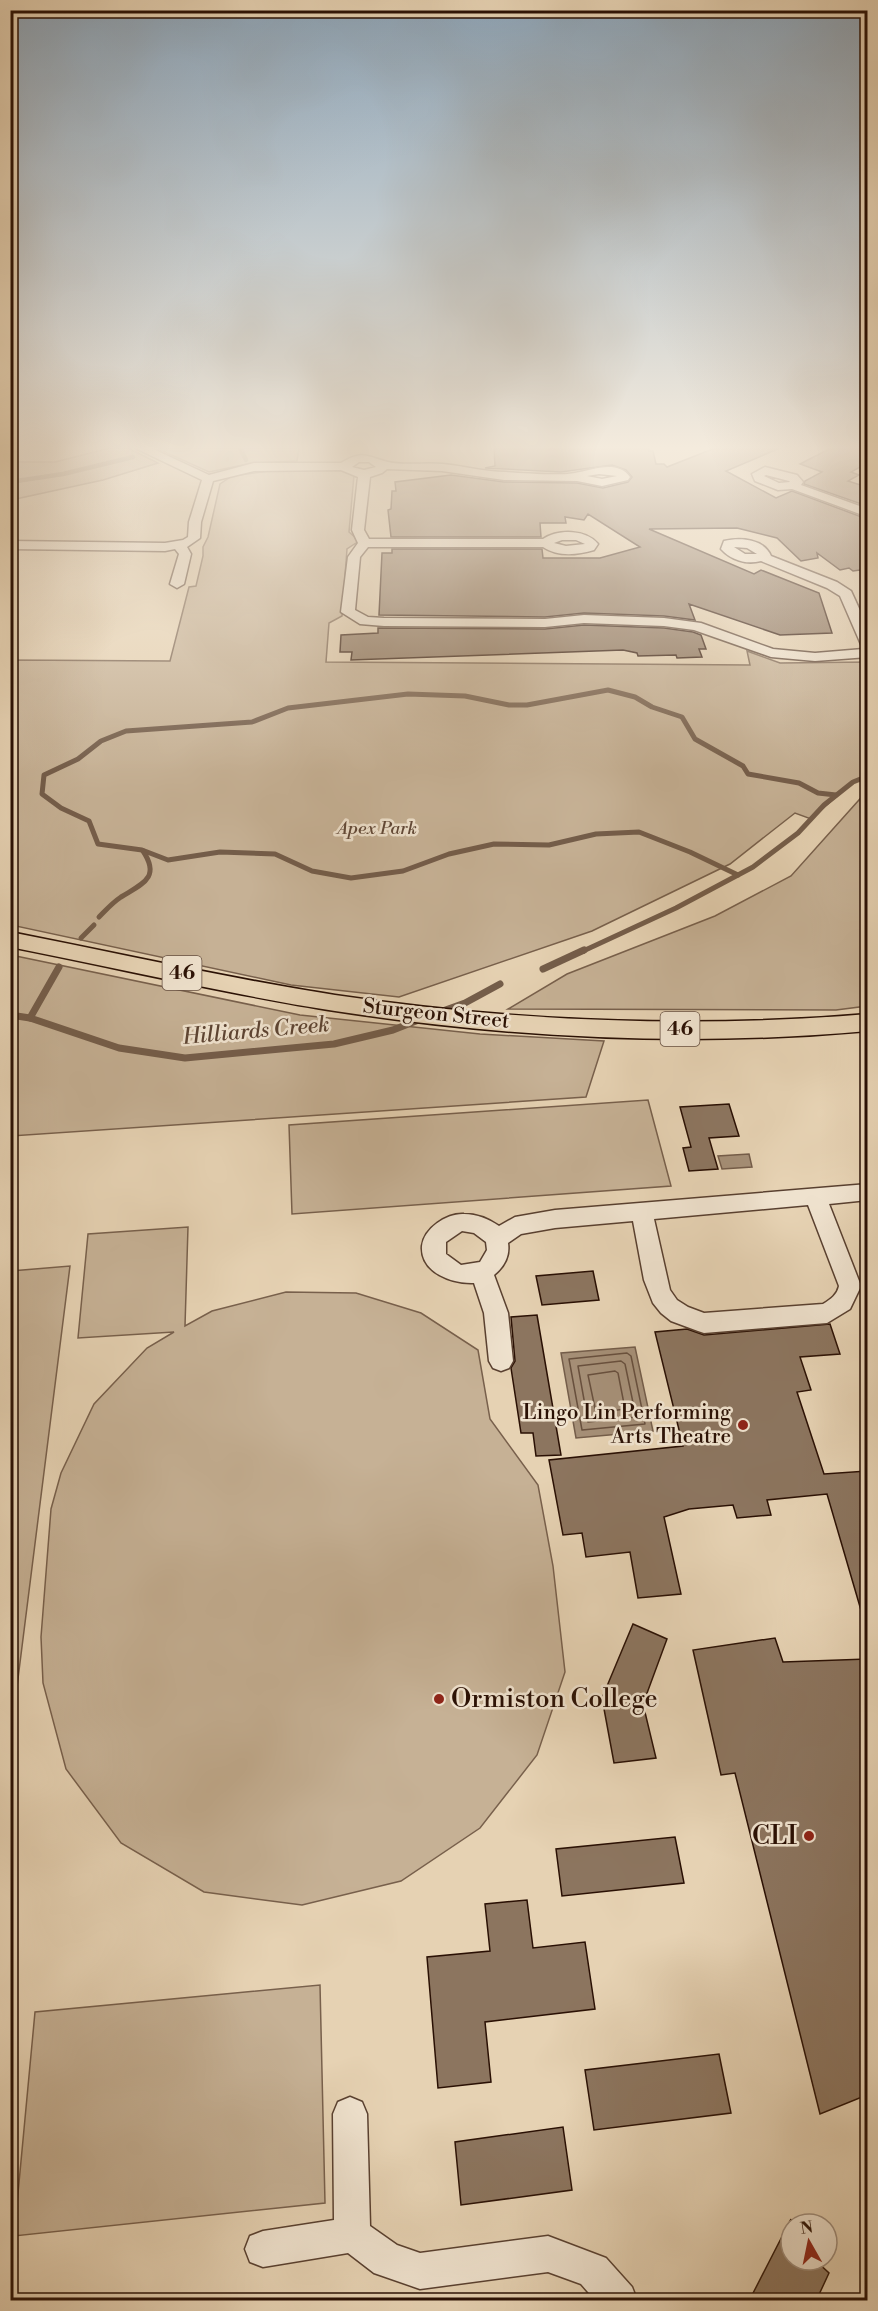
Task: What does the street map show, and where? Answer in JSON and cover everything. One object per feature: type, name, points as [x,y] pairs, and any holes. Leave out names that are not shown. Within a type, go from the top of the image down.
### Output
[{"type":"main road","name":"Sturgeon Street","points":[[10,939],[285,994],[355,1005],[493,1021],[652,1029],[800,1027],[867,1022]]},
{"type":"street","points":[[177,584],[185,556]]},
{"type":"street","points":[[355,556],[348,612],[365,621],[664,622],[696,626],[771,653],[815,657],[867,653]]},
{"type":"street","points":[[762,557],[832,585],[846,594],[867,646]]},
{"type":"street","points":[[498,1239],[515,1226],[555,1219],[867,1192]]},
{"type":"street","points":[[642,1212],[660,1295],[674,1311],[690,1320],[704,1323],[827,1313],[840,1306],[849,1296],[850,1287],[816,1197]]},
{"type":"street","points":[[462,1221],[483,1225],[498,1239],[499,1248],[497,1258],[491,1266],[481,1271],[470,1274],[448,1270],[434,1255],[433,1246],[436,1237],[451,1224],[462,1221]]},
{"type":"street","points":[[481,1271],[496,1313],[501,1361]]},
{"type":"street","points":[[350,2114],[352,2235]]},
{"type":"street","points":[[263,2249],[352,2235],[387,2259],[420,2271],[548,2254],[593,2271],[619,2301]]},
{"type":"green space","name":"Apex Park","points":[[203,556],[346,556],[342,616],[329,623],[326,662],[750,665],[747,651],[780,663],[867,662],[867,776],[853,782],[811,819],[795,813],[730,864],[592,931],[399,997],[291,985],[11,925],[11,660],[170,661],[189,587],[196,586]]},
{"type":"green space","points":[[867,791],[867,1006],[836,1010],[508,1009],[567,974],[715,916],[791,876]]},
{"type":"green space","points":[[11,955],[300,1015],[480,1034],[604,1041],[586,1097],[11,1136]]},
{"type":"green space","points":[[648,1100],[671,1186],[292,1214],[289,1125]]},
{"type":"green space","points":[[188,1227],[185,1326],[212,1311],[286,1292],[356,1293],[421,1313],[478,1350],[490,1419],[538,1485],[553,1566],[565,1672],[537,1755],[480,1828],[401,1881],[302,1905],[204,1892],[121,1843],[66,1769],[43,1683],[41,1637],[51,1509],[61,1473],[94,1404],[147,1348],[174,1332],[78,1338],[88,1234]]},
{"type":"green space","points":[[70,1266],[11,1734],[11,1271]]},
{"type":"green space","points":[[320,1985],[325,2203],[14,2236],[35,2012]]},
{"type":"water","points":[[749,1154],[752,1167],[722,1169],[718,1156]]},
{"type":"water","points":[[635,1347],[653,1431],[576,1438],[561,1353]]},
{"type":"building","points":[[382,556],[600,558],[608,556],[712,556],[754,574],[761,570],[819,593],[832,633],[780,635],[689,604],[695,620],[664,616],[584,613],[545,617],[379,615]]},
{"type":"building","points":[[796,556],[818,556],[818,558],[801,561]]},
{"type":"building","points":[[821,556],[867,556],[867,569],[840,570]]},
{"type":"building","points":[[584,625],[664,628],[693,632],[701,635],[706,649],[699,649],[702,657],[677,658],[676,655],[638,656],[637,653],[623,650],[351,660],[352,652],[340,652],[341,635],[378,633],[378,628],[545,629]]},
{"type":"building","points":[[729,1104],[739,1136],[709,1138],[718,1169],[689,1171],[683,1148],[691,1147],[680,1107]]},
{"type":"building","points":[[593,1271],[599,1300],[542,1305],[536,1276]]},
{"type":"building","points":[[537,1315],[561,1455],[536,1456],[533,1433],[521,1433],[511,1368],[515,1361],[511,1317]]},
{"type":"building","points":[[830,1324],[840,1354],[800,1357],[811,1390],[797,1392],[824,1474],[867,1471],[867,1616],[863,1617],[827,1494],[767,1500],[771,1515],[737,1518],[733,1505],[689,1509],[664,1517],[681,1594],[638,1598],[630,1552],[586,1557],[582,1533],[563,1535],[549,1460],[683,1446],[655,1332],[687,1329],[704,1335]]},
{"type":"building","points":[[633,1624],[667,1639],[643,1704],[656,1758],[614,1763],[602,1698]]},
{"type":"building","name":"CLI","points":[[775,1638],[783,1662],[867,1659],[867,2095],[820,2114],[735,1773],[721,1775],[693,1650]]},
{"type":"building","points":[[675,1837],[684,1883],[562,1896],[556,1849]]},
{"type":"building","points":[[527,1900],[533,1948],[585,1942],[595,2009],[485,2022],[491,2082],[438,2088],[427,1957],[490,1951],[485,1904]]},
{"type":"building","points":[[719,2054],[731,2113],[594,2130],[585,2070]]},
{"type":"building","points":[[563,2127],[572,2190],[461,2205],[455,2142]]},
{"type":"building","points":[[779,2242],[779,2272],[829,2273],[816,2301],[749,2301]]},
{"type":"waterway","points":[[738,875],[690,852],[639,832],[596,834],[549,845],[494,844],[449,854],[403,871],[351,878],[312,871],[275,854],[220,852],[168,860],[142,850],[98,844],[89,821],[61,808],[42,794],[44,775],[78,759],[101,741],[126,731],[252,722],[288,708],[408,694],[465,696],[509,705],[527,705],[608,690],[635,697],[652,707],[682,717],[695,739],[743,766],[748,774],[799,783],[818,793],[836,795]]},
{"type":"waterway","name":"Hilliards Creek","points":[[738,875],[753,867],[798,833],[824,805],[853,782],[868,776]]},
{"type":"waterway","points":[[99,917],[121,897],[147,879],[150,868],[143,851]]},
{"type":"waterway","name":"Hilliards Creek","points":[[581,952],[676,908],[738,875]]},
{"type":"waterway","points":[[81,938],[94,925]]},
{"type":"waterway","name":"Hilliards Creek","points":[[543,969],[584,950]]},
{"type":"waterway","points":[[30,1018],[59,967]]},
{"type":"waterway","name":"Hilliards Creek","points":[[440,1012],[465,1003],[500,984]]},
{"type":"waterway","name":"Hilliards Creek","points":[[10,1015],[30,1018]]},
{"type":"waterway","name":"Hilliards Creek","points":[[30,1018],[119,1048],[185,1058],[334,1044],[393,1030],[421,1019]]},
{"type":"place","name":"Lingo Lin Performing Arts Theatre","points":[[743,1425]]},
{"type":"place","name":"Ormiston College","points":[[439,1699]]},
{"type":"place","name":"CLI","points":[[809,1836]]}]
